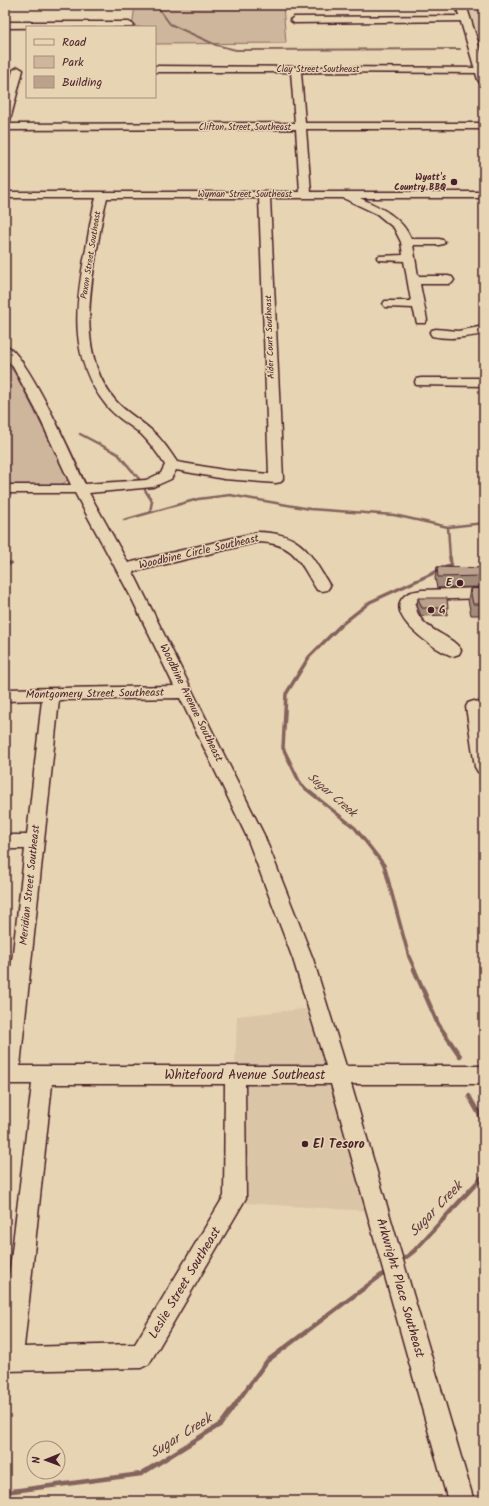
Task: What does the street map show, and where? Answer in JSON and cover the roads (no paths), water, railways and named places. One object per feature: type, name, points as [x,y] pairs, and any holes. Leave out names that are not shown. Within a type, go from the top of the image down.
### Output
[{"type":"main road","points":[[462,5],[482,75]]},
{"type":"street","points":[[294,20],[465,19]]},
{"type":"street","points":[[5,25],[130,25]]},
{"type":"street","name":"Clay Street Southeast","points":[[156,69],[296,69],[482,75]]},
{"type":"street","points":[[296,69],[306,194]]},
{"type":"street","points":[[5,70],[23,70],[5,123]]},
{"type":"street","name":"Clifton Street Southeast","points":[[5,127],[484,126]]},
{"type":"street","name":"Alder Court Southeast","points":[[172,464],[198,471],[244,477],[276,479],[264,194]]},
{"type":"street","points":[[342,194],[379,211],[390,218],[403,232],[407,242],[421,320]]},
{"type":"street","name":"Wyman Street Southeast","points":[[5,195],[484,194]]},
{"type":"street","name":"Paxon Street Southeast","points":[[103,195],[84,287],[83,331],[89,367],[101,391],[111,404],[156,442],[172,464]]},
{"type":"street","points":[[407,242],[439,242]]},
{"type":"street","points":[[383,258],[409,258]]},
{"type":"street","points":[[413,280],[448,280]]},
{"type":"street","points":[[389,304],[418,305]]},
{"type":"street","points":[[436,333],[458,335],[484,330]]},
{"type":"street","name":"Woodbine Avenue Southeast","points":[[5,349],[19,366],[36,397],[80,489],[124,569],[255,835],[303,960],[338,1075]]},
{"type":"street","points":[[421,382],[484,382]]},
{"type":"street","points":[[5,489],[80,489],[148,484],[160,480],[166,476],[172,464]]},
{"type":"street","name":"Woodbine Circle Southeast","points":[[124,569],[267,536],[286,540],[294,545],[301,552],[322,586]]},
{"type":"street","points":[[453,650],[429,635],[410,617],[407,610],[407,603],[414,597],[422,595],[484,593]]},
{"type":"street","name":"Montgomery Street Southeast","points":[[5,695],[185,692]]},
{"type":"street","name":"Meridian Street Southeast","points":[[7,1075],[51,694]]},
{"type":"street","points":[[474,707],[484,767]]},
{"type":"street","points":[[5,842],[34,842]]},
{"type":"street","name":"Whitefoord Avenue Southeast","points":[[7,1075],[484,1075]]},
{"type":"street","name":"Arkwright Place Southeast","points":[[338,1075],[461,1501]]},
{"type":"street","points":[[8,1359],[43,1076]]},
{"type":"street","name":"Leslie Street Southeast","points":[[8,1359],[141,1356],[235,1198],[235,1076]]},
{"type":"waterway","points":[[151,5],[156,5],[170,24],[216,45],[236,50],[460,49]]},
{"type":"waterway","points":[[80,434],[118,454],[140,480]]},
{"type":"waterway","points":[[145,490],[152,501],[150,512]]},
{"type":"waterway","points":[[124,520],[198,499],[230,495],[310,509],[394,515],[448,527]]},
{"type":"waterway","name":"Sugar Creek","points":[[448,527],[484,523]]},
{"type":"waterway","name":"Sugar Creek","points":[[448,527],[450,558]]},
{"type":"waterway","name":"Sugar Creek","points":[[415,970],[409,957],[384,865],[355,828],[301,785],[283,748],[286,694],[309,657],[341,625],[370,602],[451,565],[450,557]]},
{"type":"waterway","points":[[5,565],[11,563]]},
{"type":"waterway","name":"Sugar Creek","points":[[414,969],[438,1024],[460,1056]]},
{"type":"waterway","name":"Sugar Creek","points":[[469,1096],[484,1123]]},
{"type":"waterway","name":"Sugar Creek","points":[[405,1258],[414,1251],[484,1175]]},
{"type":"waterway","name":"Sugar Creek","points":[[5,1492],[141,1474],[221,1424],[267,1361],[383,1274]]},
{"type":"place","name":"Wyatt's Country BBQ","points":[[454,182]]},
{"type":"place","name":"E","points":[[460,583]]},
{"type":"place","name":"G","points":[[431,610]]},
{"type":"place","name":"El Tesoro","points":[[305,1144]]}]
